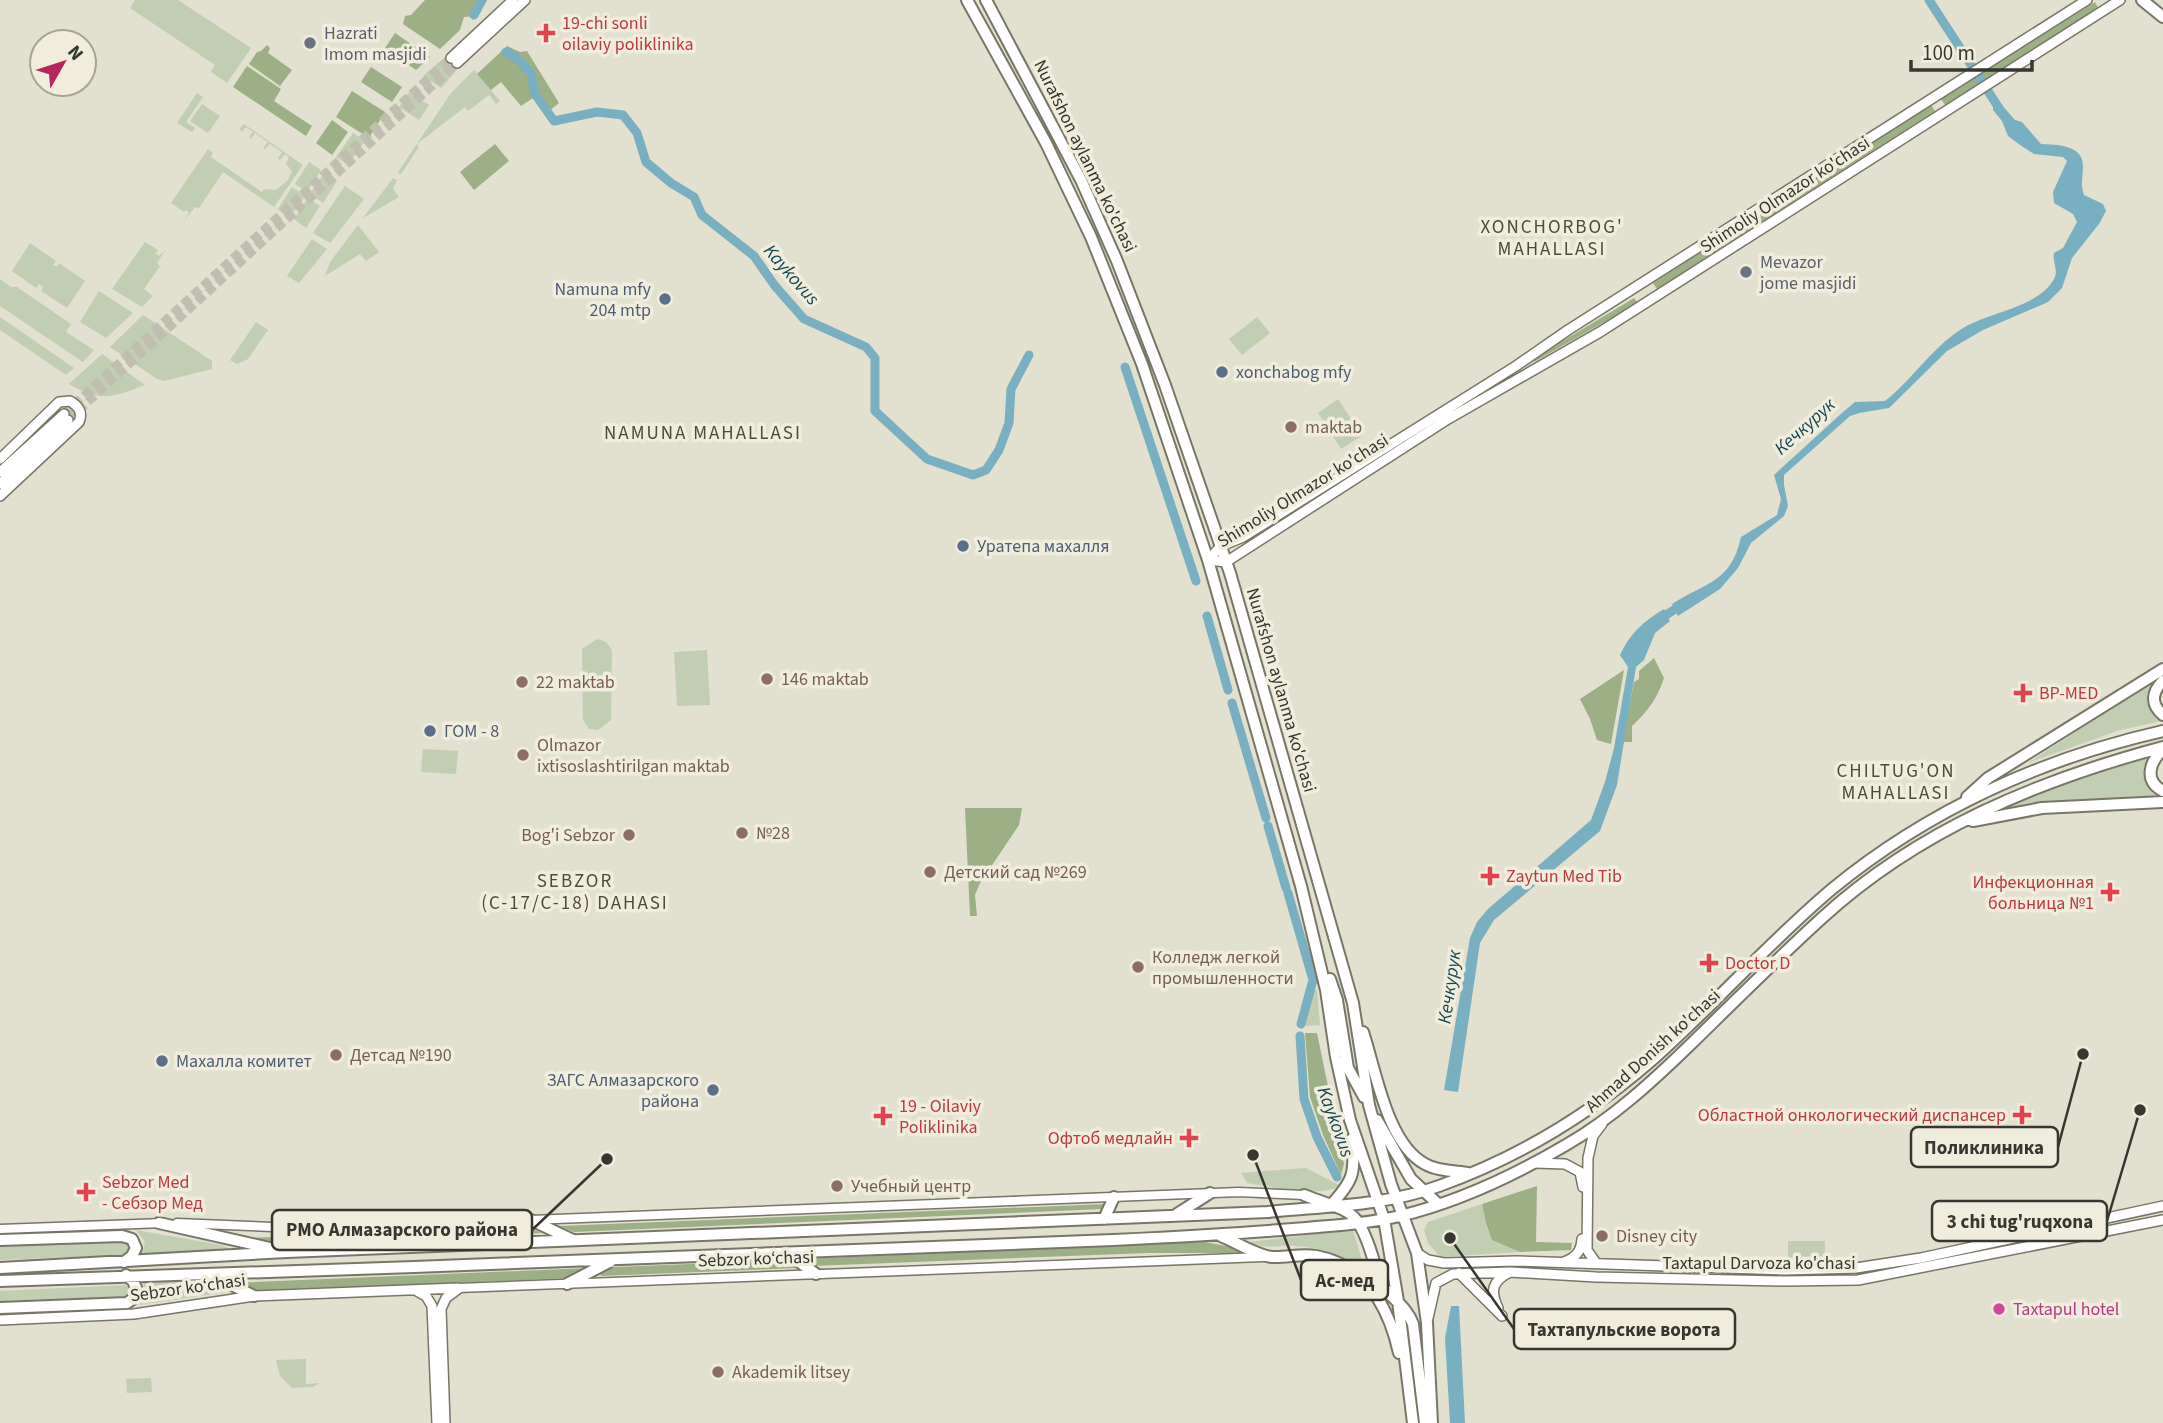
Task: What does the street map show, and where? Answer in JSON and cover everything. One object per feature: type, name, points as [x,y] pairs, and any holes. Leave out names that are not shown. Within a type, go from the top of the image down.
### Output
[{"type":"main road","points":[[513,0],[454,60],[526,0]]},
{"type":"main road","name":"Nurafshon aylanma ko'chasi","points":[[967,0],[1046,144],[1104,266],[1149,382],[1208,560],[1301,886],[1326,989],[1336,1057],[1350,1120],[1384,1219],[1398,1301],[1412,1418]]},
{"type":"main road","name":"Nurafshon aylanma ko'chasi","points":[[986,0],[1081,180],[1117,261],[1165,385],[1221,546],[1353,1003],[1369,1105],[1397,1199],[1417,1253],[1427,1323],[1432,1423]]},
{"type":"main road","name":"Shimoliy Olmazor ko'chasi","points":[[1208,560],[1221,546],[1243,537],[1445,414],[2087,0]]},
{"type":"main road","name":"Shimoliy Olmazor ko'chasi","points":[[1208,560],[1226,562],[1307,510],[1445,414],[1600,332],[2120,0]]},
{"type":"main road","points":[[2142,0],[2163,17]]},
{"type":"main road","points":[[1104,266],[1109,261],[1117,261]]},
{"type":"main road","points":[[0,459],[60,402],[70,401],[79,410],[79,422],[0,496]]},
{"type":"main road","points":[[0,472],[66,417],[0,484]]},
{"type":"main road","points":[[1300,501],[1307,510]]},
{"type":"main road","points":[[1958,806],[1988,778],[2163,669]]},
{"type":"main road","points":[[2163,681],[2154,697],[2156,708],[2163,715]]},
{"type":"main road","name":"Ahmad Donish ko'chasi","points":[[1397,1199],[1471,1173],[1544,1137],[1598,1104],[1654,1058],[1832,890],[1902,839],[1958,806],[2040,769],[2097,748],[2163,732]]},
{"type":"main road","points":[[2163,748],[2154,759],[2150,772],[2153,782],[2163,791]]},
{"type":"main road","name":"Ahmad Donish ko'chasi","points":[[1403,1215],[1438,1204],[1534,1163],[1568,1144],[1605,1118],[1668,1066],[1824,916],[1881,871],[1956,824],[2048,782],[2163,748]]},
{"type":"main road","points":[[1988,778],[2040,769]]},
{"type":"main road","points":[[1956,824],[2042,808],[2163,802]]},
{"type":"main road","points":[[1301,886],[1337,1000],[1348,1068],[1411,1179],[1438,1204]]},
{"type":"main road","points":[[1353,1003],[1391,1122],[1402,1145],[1410,1154],[1429,1166],[1471,1173]]},
{"type":"main road","points":[[1564,1274],[1580,1263],[1587,1250],[1588,1158],[1593,1136],[1605,1118]]},
{"type":"main road","points":[[1331,1205],[1348,1187],[1354,1168],[1350,1120]]},
{"type":"main road","points":[[1534,1163],[1571,1165],[1583,1178],[1581,1249],[1574,1257],[1563,1262]]},
{"type":"main road","points":[[1175,1216],[1210,1193]]},
{"type":"main road","points":[[1304,1195],[1341,1195]]},
{"type":"main road","points":[[1304,1195],[1347,1210],[1360,1223],[1382,1285],[1408,1313],[1413,1324],[1425,1423]]},
{"type":"main road","points":[[1113,1240],[1108,1219],[1114,1197]]},
{"type":"main road","name":"Sebzor ko‘chasi","points":[[0,1268],[287,1252],[1268,1212],[1397,1199]]},
{"type":"main road","name":"Taxtapul Darvoza ko'chasi","points":[[1417,1253],[1428,1260],[1444,1264],[1516,1261],[1784,1270],[1856,1268],[1921,1258],[2163,1206]]},
{"type":"main road","name":"Sebzor ko‘chasi","points":[[0,1281],[1113,1240],[1219,1235],[1360,1223],[1403,1215]]},
{"type":"main road","points":[[531,1220],[576,1241]]},
{"type":"main road","name":"Taxtapul Darvoza ko'chasi","points":[[1459,1273],[1510,1272],[1784,1281],[1858,1280],[2163,1220]]},
{"type":"main road","points":[[159,1223],[287,1252]]},
{"type":"main road","points":[[1219,1235],[1270,1257]]},
{"type":"main road","points":[[0,1240],[122,1236],[132,1240],[136,1248],[132,1256],[123,1262]]},
{"type":"main road","points":[[686,1236],[688,1257]]},
{"type":"main road","points":[[1587,1250],[1596,1263]]},
{"type":"main road","points":[[788,1254],[816,1274]]},
{"type":"main road","name":"Sebzor ko‘chasi","points":[[1270,1257],[1308,1255],[1325,1258],[1356,1273],[1372,1289],[1384,1306],[1394,1330],[1412,1418]]},
{"type":"main road","points":[[567,1284],[615,1259]]},
{"type":"main road","points":[[1427,1323],[1436,1283],[1448,1275],[1459,1273],[1502,1315],[1493,1297],[1493,1288],[1499,1278],[1510,1272]]},
{"type":"main road","points":[[209,1274],[254,1296]]},
{"type":"main road","points":[[0,1308],[127,1303],[134,1298],[137,1290],[126,1275]]},
{"type":"main road","points":[[445,1423],[441,1310],[446,1298],[458,1289]]},
{"type":"main road","name":"Sebzor ko‘chasi","points":[[0,1320],[134,1314],[254,1296],[458,1289]]},
{"type":"main road","points":[[415,1290],[426,1296],[432,1306],[437,1423]]},
{"type":"street","points":[[0,1229],[159,1223],[272,1227],[531,1220],[1210,1193],[1304,1195]]},
{"type":"street","name":"Sebzor ko‘chasi","points":[[458,1289],[1270,1257]]},
{"type":"green space","points":[[135,0],[178,0],[251,48],[227,83],[211,72],[215,65],[130,8]]},
{"type":"green space","points":[[425,0],[487,0],[478,16],[464,17],[460,30],[440,49],[403,24],[405,16],[411,15]]},
{"type":"green space","points":[[2095,2],[2098,8],[1945,105],[1941,99]]},
{"type":"green space","points":[[395,33],[430,57],[416,70],[385,48]]},
{"type":"green space","points":[[267,45],[270,48],[268,53],[292,70],[280,86],[249,64],[257,52]]},
{"type":"green space","points":[[507,46],[520,52],[527,51],[559,103],[549,111],[536,96],[521,106],[501,82],[491,90],[477,74]]},
{"type":"green space","points":[[445,57],[457,70],[441,88],[423,76]]},
{"type":"green space","points":[[247,66],[281,89],[274,101],[312,126],[306,136],[233,87]]},
{"type":"green space","points":[[371,67],[402,87],[392,102],[361,82]]},
{"type":"green space","points":[[474,70],[500,101],[496,104],[489,95],[468,111],[465,107],[417,144],[419,147],[401,174],[398,172],[451,93]]},
{"type":"green space","points":[[352,91],[385,112],[369,138],[336,117]]},
{"type":"green space","points":[[409,92],[429,105],[419,120],[399,107]]},
{"type":"green space","points":[[197,93],[203,97],[186,122],[195,128],[192,132],[177,123]]},
{"type":"green space","points":[[202,104],[220,116],[208,133],[190,121]]},
{"type":"green space","points":[[1931,105],[1935,111],[1657,289],[1653,283]]},
{"type":"green space","points":[[332,120],[348,132],[332,155],[316,143]]},
{"type":"green space","points":[[244,124],[303,165],[274,207],[223,172],[199,208],[195,207],[185,220],[189,212],[184,212],[171,203],[208,149],[213,153],[211,157],[262,192],[264,189],[276,190],[288,180],[292,171],[286,164],[289,157],[285,154],[280,160],[278,158],[282,152],[270,144],[263,148],[268,142],[255,133],[251,139],[249,137],[253,132],[246,127],[241,132],[240,128]]},
{"type":"green space","points":[[353,133],[365,141],[348,165],[336,157]]},
{"type":"green space","points":[[495,144],[509,161],[474,190],[460,172]]},
{"type":"green space","points":[[309,162],[321,170],[307,192],[295,184]]},
{"type":"green space","points":[[324,173],[337,181],[323,203],[310,194]]},
{"type":"green space","points":[[393,178],[397,180],[393,189],[399,197],[363,218]]},
{"type":"green space","points":[[345,186],[364,199],[330,243],[313,233]]},
{"type":"green space","points":[[292,187],[305,196],[290,217],[278,209]]},
{"type":"green space","points":[[308,198],[320,206],[306,228],[294,219]]},
{"type":"green space","points":[[358,225],[379,252],[366,261],[360,254],[325,276],[330,262]]},
{"type":"green space","points":[[312,239],[327,249],[299,283],[287,276]]},
{"type":"green space","points":[[145,242],[158,250],[156,253],[159,256],[166,249],[157,263],[160,266],[144,289],[153,296],[142,307],[112,289]]},
{"type":"green space","points":[[30,243],[56,261],[53,265],[57,267],[59,263],[85,281],[67,308],[41,291],[43,287],[39,284],[36,288],[12,271]]},
{"type":"green space","points":[[0,279],[11,287],[17,287],[71,324],[66,332],[94,350],[83,362],[0,306]]},
{"type":"green space","points":[[99,291],[133,313],[106,338],[80,322]]},
{"type":"green space","points":[[1634,298],[1638,303],[1534,362],[1533,359]]},
{"type":"green space","points":[[143,315],[212,361],[212,369],[164,381],[110,347]]},
{"type":"green space","points":[[0,317],[74,368],[66,375],[0,330]]},
{"type":"green space","points":[[1257,317],[1270,333],[1242,355],[1229,339]]},
{"type":"green space","points":[[256,322],[268,330],[248,359],[237,364],[230,360]]},
{"type":"green space","points":[[102,354],[145,385],[124,393],[99,396],[69,384]]},
{"type":"green space","points":[[1338,399],[1362,436],[1341,449],[1318,413]]},
{"type":"green space","points":[[597,639],[606,642],[612,650],[611,720],[598,730],[589,729],[583,720],[582,649]]},
{"type":"green space","points":[[707,650],[710,705],[677,706],[674,652]]},
{"type":"green space","points":[[1654,658],[1664,678],[1651,704],[1632,726],[1632,742],[1623,742],[1634,682],[1639,679],[1639,671]]},
{"type":"green space","points":[[1624,670],[1611,744],[1597,740],[1580,699]]},
{"type":"green space","points":[[2153,681],[2147,703],[2152,713],[2162,721],[2120,730],[2028,763]]},
{"type":"green space","points":[[423,749],[458,751],[456,774],[421,772]]},
{"type":"green space","points":[[2147,758],[2145,771],[2148,786],[2163,798],[2031,805],[2005,809],[2064,784]]},
{"type":"green space","points":[[965,808],[1022,808],[1019,825],[980,883],[975,895],[977,916],[970,916]]},
{"type":"green space","points":[[1313,990],[1317,990],[1320,1025],[1305,1026]]},
{"type":"green space","points":[[1305,1033],[1317,1033],[1344,1164],[1341,1175],[1310,1097]]},
{"type":"green space","points":[[1306,1168],[1341,1186],[1319,1191],[1294,1190],[1247,1183],[1241,1173]]},
{"type":"green space","points":[[1537,1186],[1536,1242],[1572,1243],[1571,1250],[1520,1252],[1492,1240],[1482,1204]]},
{"type":"green space","points":[[1107,1204],[1104,1209],[574,1232],[559,1226]]},
{"type":"green space","points":[[1482,1204],[1492,1240],[1520,1252],[1440,1257],[1428,1243],[1424,1230],[1428,1222]]},
{"type":"green space","points":[[530,1228],[542,1233],[315,1243],[250,1238]]},
{"type":"green space","points":[[136,1230],[228,1248],[142,1254],[145,1242]]},
{"type":"green space","points":[[1353,1230],[1364,1267],[1372,1267],[1389,1299],[1389,1306],[1362,1273],[1325,1251],[1296,1246],[1267,1247],[1248,1242]]},
{"type":"green space","points":[[128,1241],[132,1247],[123,1255],[0,1260],[0,1246]]},
{"type":"green space","points":[[1788,1241],[1825,1241],[1825,1259],[1788,1258]]},
{"type":"green space","points":[[1205,1242],[1247,1250],[1247,1253],[1148,1253],[812,1266],[802,1259]]},
{"type":"green space","points":[[788,1260],[798,1268],[601,1276],[600,1272],[616,1267]]},
{"type":"green space","points":[[588,1268],[571,1278],[290,1290],[249,1290],[233,1283]]},
{"type":"green space","points":[[143,1282],[213,1282],[226,1292],[139,1305],[146,1295]]},
{"type":"green space","points":[[127,1285],[133,1291],[127,1298],[0,1303],[0,1291]]},
{"type":"green space","points":[[306,1359],[306,1384],[319,1383],[313,1387],[292,1388],[280,1376],[276,1360]]},
{"type":"green space","points":[[151,1378],[152,1392],[127,1393],[126,1379]]},
{"type":"water","points":[[1993,101],[2002,105],[2015,120],[2022,122],[2041,144],[2068,147],[2079,153],[2083,166],[2084,195],[2103,204],[2106,211],[2072,258],[2062,288],[2048,302],[1983,330],[1947,351],[1889,408],[1850,416],[1784,475],[1788,506],[1784,516],[1751,543],[1738,568],[1720,589],[1678,616],[1672,604],[1716,580],[1731,564],[1741,537],[1777,515],[1781,499],[1774,475],[1843,412],[1855,402],[1885,401],[1940,346],[1960,330],[2024,304],[2046,289],[2054,279],[2054,253],[2063,248],[2077,222],[2073,214],[2054,203],[2053,192],[2067,161],[2063,157],[2034,154],[2008,136],[2002,121],[1993,110]]},
{"type":"water","points":[[1664,609],[1670,621],[1655,633],[1644,660],[1636,667],[1617,785],[1600,831],[1494,920],[1480,943],[1458,1092],[1444,1090],[1470,938],[1477,922],[1488,909],[1591,820],[1614,748],[1628,667],[1620,655],[1638,628]]},
{"type":"water","points":[[1451,1306],[1459,1306],[1465,1423],[1450,1423],[1445,1338]]},
{"type":"waterway","name":"Kaykovus","points":[[474,15],[482,0]]},
{"type":"waterway","name":"Кечкурук","points":[[1929,0],[1999,108]]},
{"type":"waterway","name":"Kaykovus","points":[[506,52],[518,59],[531,73],[535,94],[554,121],[597,112],[623,115],[637,133],[646,162],[671,183],[694,197],[702,215],[754,256],[775,286],[804,319],[866,347],[875,358],[875,411],[927,459],[973,475],[986,470],[999,450],[1009,423],[1011,389],[1029,355]]},
{"type":"waterway","name":"Kaykovus","points":[[1125,367],[1196,581]]},
{"type":"waterway","name":"Кечкурук","points":[[1658,620],[1685,603]]},
{"type":"waterway","name":"Kaykovus","points":[[1207,616],[1228,690]]},
{"type":"waterway","name":"Kaykovus","points":[[1232,703],[1266,818]]},
{"type":"waterway","name":"Kaykovus","points":[[1268,826],[1286,888]]},
{"type":"waterway","name":"Kaykovus","points":[[1288,893],[1313,980],[1301,1024]]},
{"type":"waterway","name":"Kaykovus","points":[[1300,1036],[1304,1099],[1317,1137],[1337,1177]]},
{"type":"tunnel","points":[[64,414],[451,58]]},
{"type":"tunnel","points":[[68,420],[457,63]]},
{"type":"place","name":"19-chi sonli oilaviy poliklinika","points":[[546,33]]},
{"type":"place","name":"Hazrati Imom masjidi","points":[[310,43]]},
{"type":"place","name":"Mevazor jome masjidi","points":[[1746,272]]},
{"type":"place","name":"Namuna mfy 204 mtp","points":[[665,299]]},
{"type":"place","name":"xonchabog mfy","points":[[1222,372]]},
{"type":"place","name":"maktab","points":[[1291,427]]},
{"type":"place","name":"Уратепа махалля","points":[[963,546]]},
{"type":"place","name":"146 maktab","points":[[767,679]]},
{"type":"place","name":"22 maktab","points":[[522,682]]},
{"type":"place","name":"BP-MED","points":[[2023,693]]},
{"type":"place","name":"ГОМ - 8","points":[[430,731]]},
{"type":"place","name":"Olmazor ixtisoslashtirilgan maktab","points":[[523,755]]},
{"type":"place","name":"№28","points":[[742,833]]},
{"type":"place","name":"Bog'i Sebzor","points":[[629,835]]},
{"type":"place","name":"Детский сад №269","points":[[930,872]]},
{"type":"place","name":"Zaytun Med Tib","points":[[1490,876]]},
{"type":"place","name":"Инфекционная больница №1","points":[[2110,892]]},
{"type":"place","name":"Doctor D","points":[[1709,963]]},
{"type":"place","name":"Колледж легкой промышленности","points":[[1138,967]]},
{"type":"place","name":"Поликлиника","points":[[2083,1054]]},
{"type":"place","name":"Детсад №190","points":[[336,1055]]},
{"type":"place","name":"Махалла комитет","points":[[162,1061]]},
{"type":"place","name":"ЗАГС Алмазарского района","points":[[713,1090]]},
{"type":"place","name":"3 chi tug'ruqxona","points":[[2140,1110]]},
{"type":"place","name":"Областной онкологический диспансер","points":[[2022,1115]]},
{"type":"place","name":"19 - Oilaviy Poliklinika","points":[[883,1116]]},
{"type":"place","name":"Офтоб медлайн","points":[[1189,1138]]},
{"type":"place","name":"Ас-мед","points":[[1253,1155]]},
{"type":"place","name":"РМО Алмазарского района","points":[[607,1159]]},
{"type":"place","name":"Учебный центр","points":[[837,1186]]},
{"type":"place","name":"Sebzor Med - Себзор Мед","points":[[86,1192]]},
{"type":"place","name":"Disney city","points":[[1602,1236]]},
{"type":"place","name":"Тахтапульские ворота","points":[[1450,1238]]},
{"type":"place","name":"Taxtapul hotel","points":[[1999,1309]]},
{"type":"place","name":"Akademik litsey","points":[[718,1372]]},
{"type":"district","name":"XONCHORBOG' MAHALLASI","points":[[1552,238]]},
{"type":"district","name":"NAMUNA MAHALLASI","points":[[703,433]]},
{"type":"district","name":"CHILTUG'ON MAHALLASI","points":[[1896,782]]},
{"type":"district","name":"SEBZOR (C-17/C-18) DAHASI","points":[[575,892]]}]
